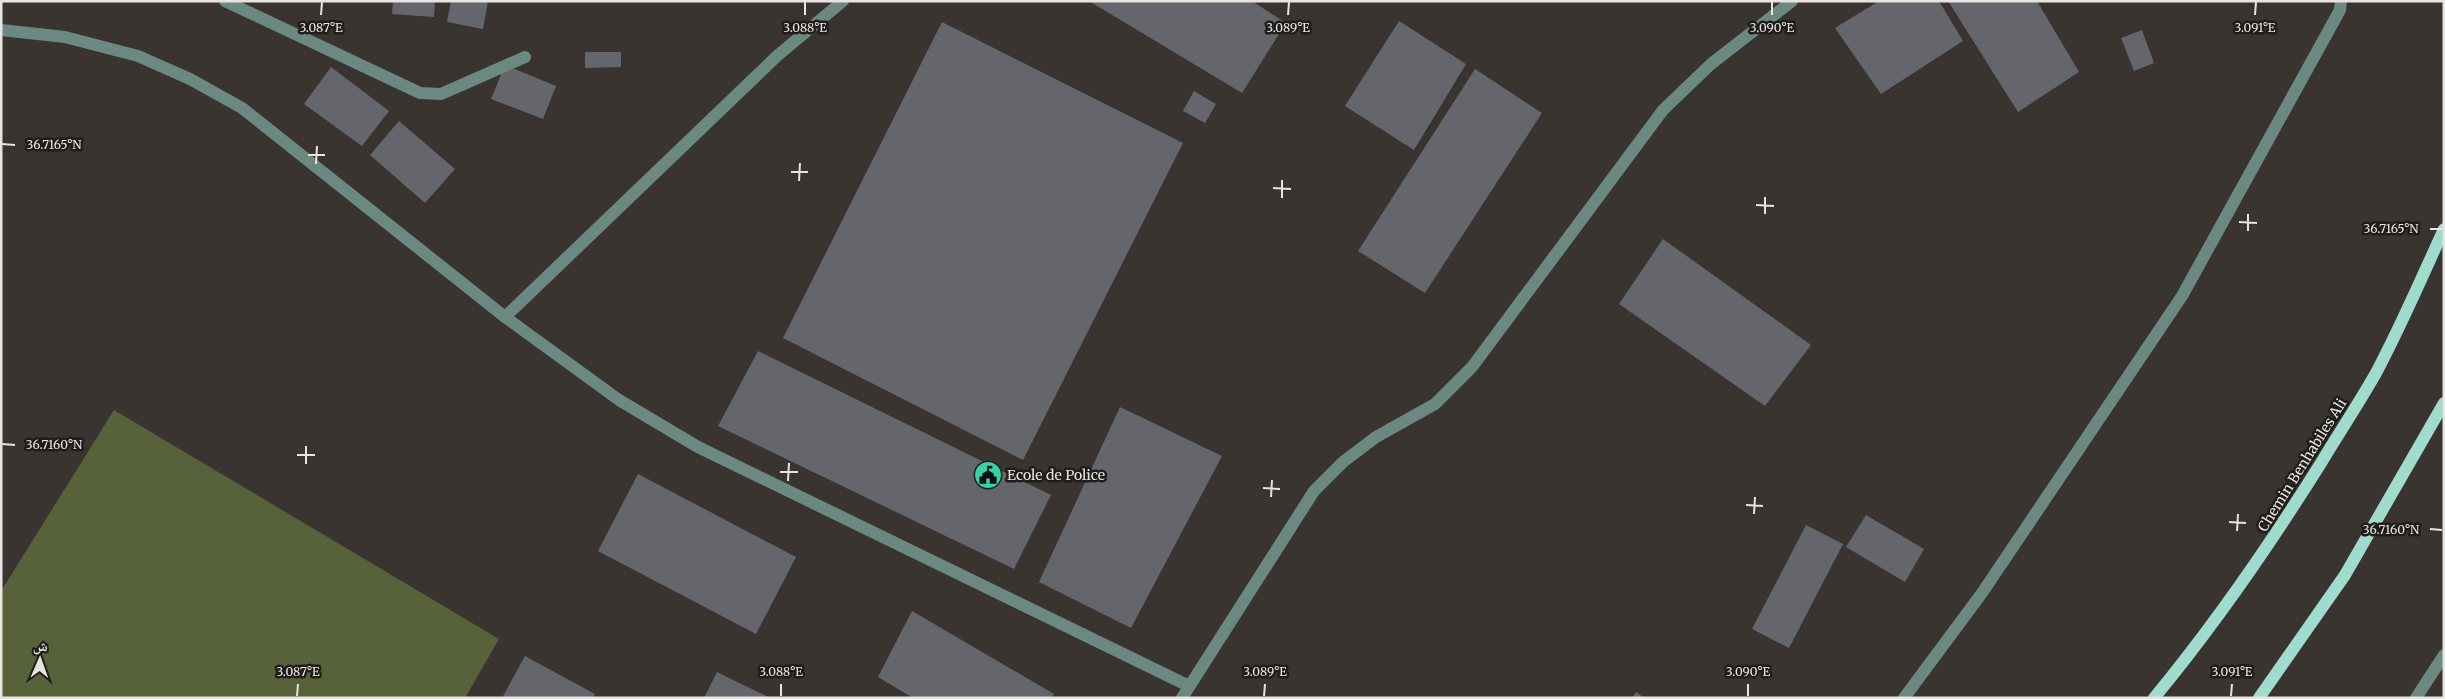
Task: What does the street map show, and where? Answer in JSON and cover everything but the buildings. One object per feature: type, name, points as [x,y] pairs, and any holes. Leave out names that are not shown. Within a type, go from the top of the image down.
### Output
[{"type":"main road","name":"Chemin Benhabiles Ali","points":[[2154,698],[2193,651],[2268,548],[2325,456],[2376,373],[2408,309],[2444,229]]},
{"type":"main road","points":[[2259,698],[2345,575],[2442,409]]},
{"type":"street","points":[[225,1],[420,93],[441,94],[525,57]]},
{"type":"street","points":[[505,317],[777,56],[843,1]]},
{"type":"street","points":[[1182,698],[1314,491],[1343,462],[1376,437],[1435,404],[1472,367],[1662,110],[1711,64],[1792,1]]},
{"type":"street","points":[[1904,698],[1982,593],[2182,296],[2340,10],[2341,1]]},
{"type":"street","points":[[1,30],[65,37],[138,56],[190,79],[242,108],[505,317],[619,400],[698,447],[1189,686]]},
{"type":"street","points":[[2416,698],[2444,655]]},
{"type":"green space","points":[[114,410],[499,639],[465,698],[1,698],[1,591]]},
{"type":"place","name":"Ecole de Police","points":[[988,475]]}]
